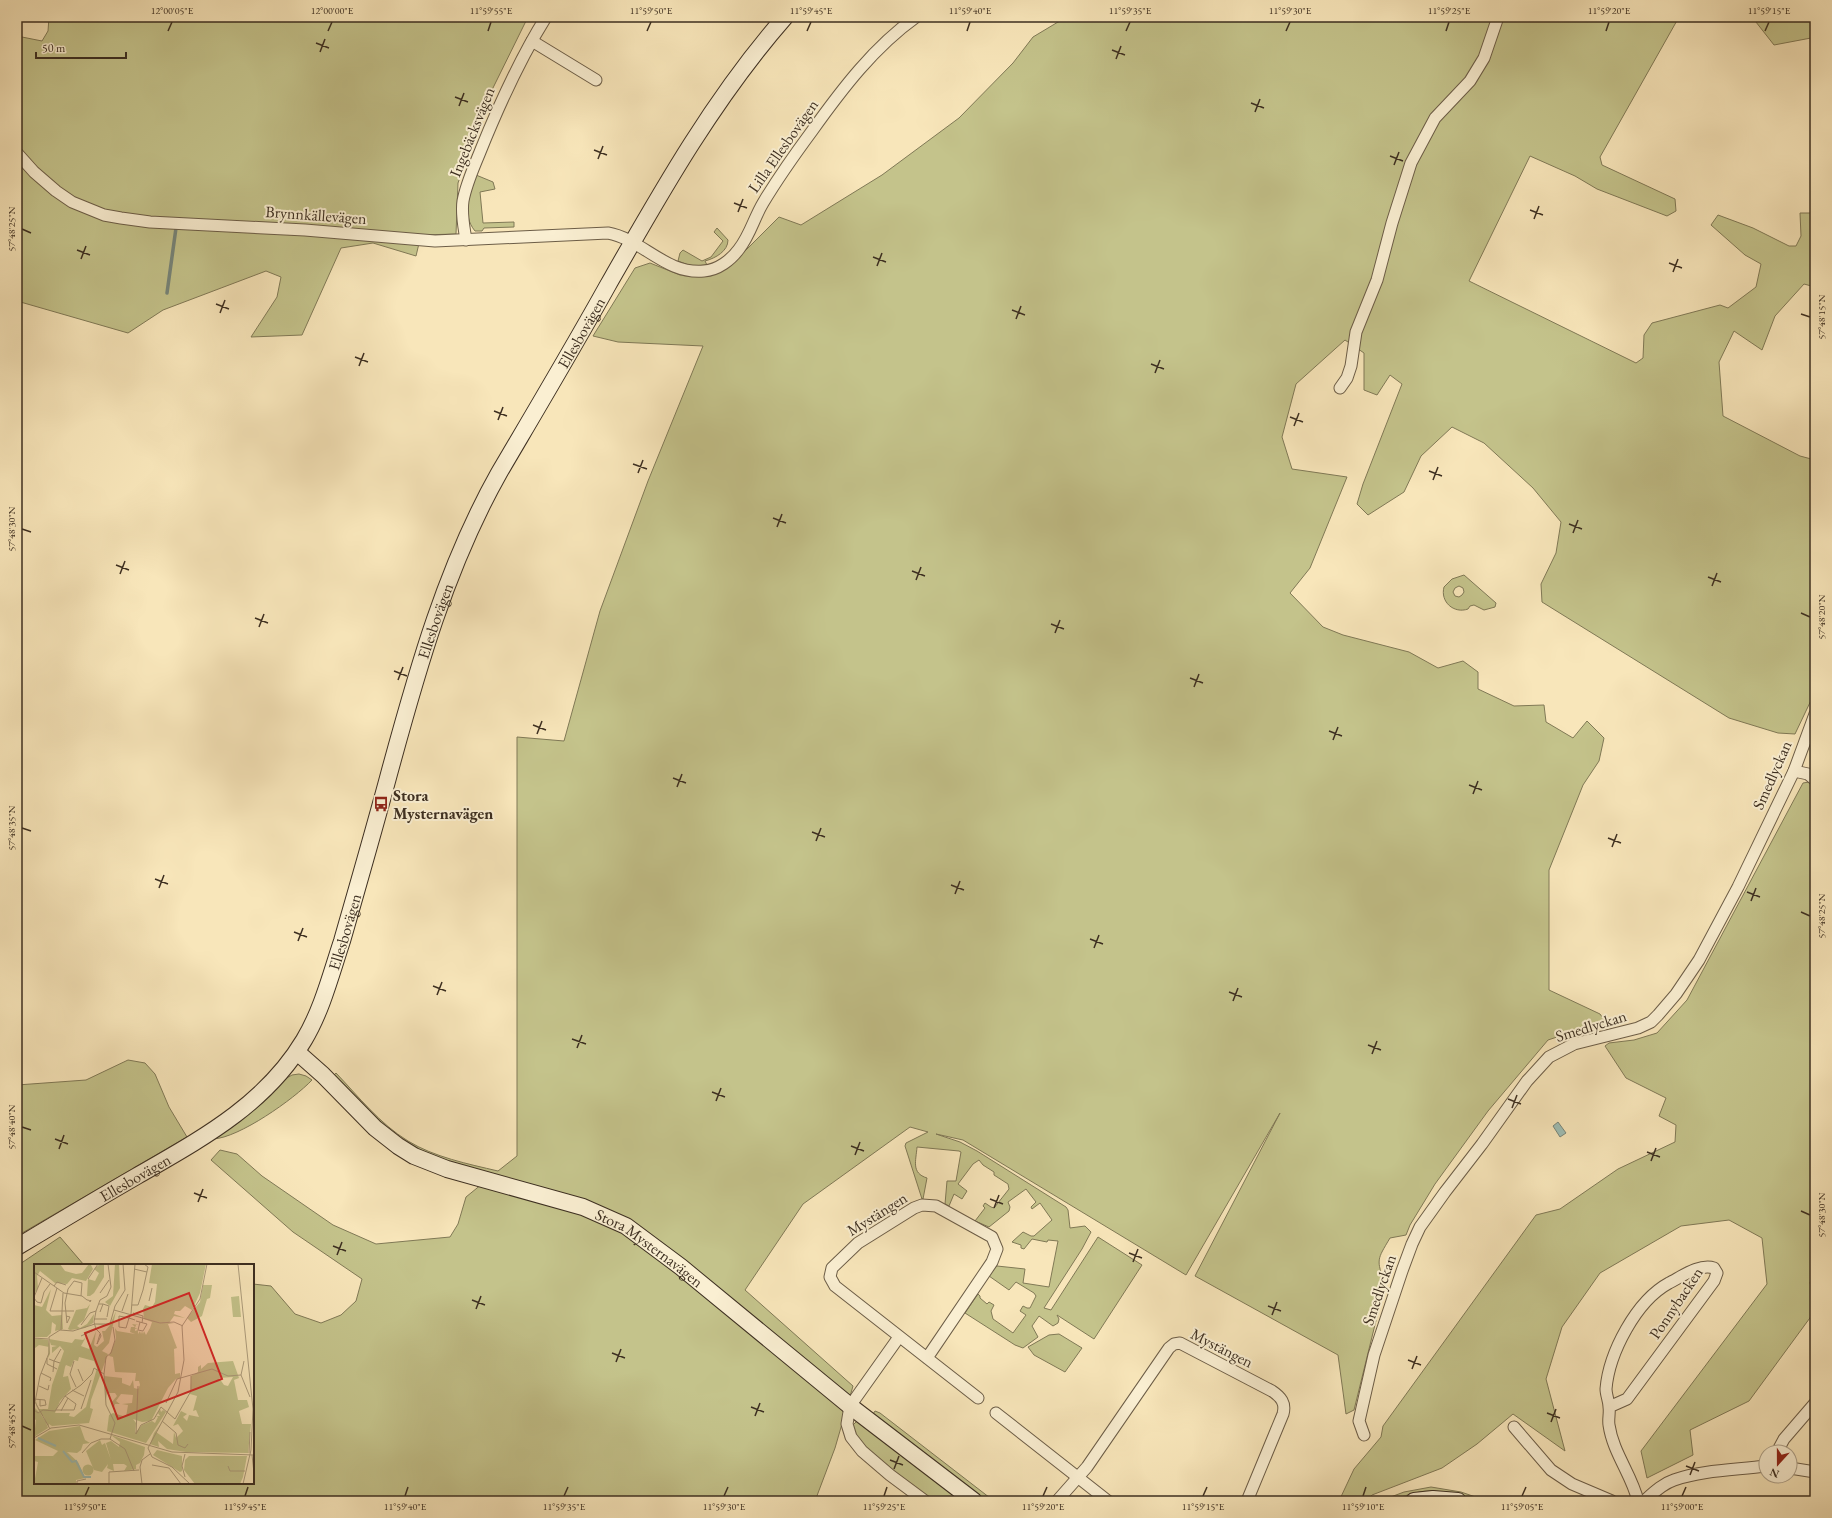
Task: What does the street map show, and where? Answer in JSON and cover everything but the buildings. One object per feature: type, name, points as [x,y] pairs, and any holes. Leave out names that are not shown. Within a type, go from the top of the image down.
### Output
[{"type":"main road","name":"Ellesbovägen","points":[[17,1247],[217,1128],[267,1088],[296,1052],[313,1024],[329,981],[349,918],[429,632],[459,555],[496,478],[632,242],[684,156],[723,95],[785,17]]},
{"type":"main road","name":"Stora Mysternavägen","points":[[296,1052],[323,1075],[375,1128],[398,1146],[414,1156],[447,1169],[583,1207],[626,1226],[681,1267],[850,1406],[974,1501]]},
{"type":"main road","points":[[1414,1501],[1446,1499],[1458,1501]]},
{"type":"street","name":"Ingebäcksvägen","points":[[466,240],[462,214],[463,199],[468,182],[502,99],[546,17]]},
{"type":"street","name":"Lilla Ellesbovägen","points":[[632,242],[668,264],[683,270],[706,271],[730,260],[740,248],[765,200],[824,113],[883,43],[916,17]]},
{"type":"street","points":[[1340,388],[1348,378],[1356,332],[1377,280],[1392,223],[1411,163],[1435,118],[1470,81],[1484,58],[1498,17]]},
{"type":"street","points":[[532,41],[596,80]]},
{"type":"street","name":"Brynnkällevägen","points":[[17,153],[34,172],[56,191],[72,202],[104,214],[121,218],[150,222],[305,230],[435,241],[608,233],[621,235],[632,242]]},
{"type":"street","name":"Smedlyckan","points":[[1364,1434],[1359,1421],[1374,1355],[1402,1271],[1412,1244],[1420,1228],[1445,1192],[1487,1138],[1527,1080],[1549,1057],[1574,1044],[1638,1028],[1651,1022],[1658,1016],[1676,994],[1699,960],[1738,887],[1794,771],[1815,714]]},
{"type":"street","points":[[1794,771],[1808,774],[1815,780]]},
{"type":"street","name":"Mystängen","points":[[927,1358],[982,1278],[995,1257],[997,1249],[995,1240],[988,1234],[932,1205],[914,1208],[858,1243],[837,1263],[830,1274],[835,1286],[978,1398]]},
{"type":"street","name":"Ponnybacken","points":[[1610,1407],[1627,1399],[1710,1286],[1717,1273],[1714,1268],[1708,1266],[1694,1270],[1668,1284],[1644,1304],[1628,1327],[1609,1368],[1606,1391],[1610,1407],[1608,1424],[1618,1457],[1635,1487],[1638,1501]]},
{"type":"street","points":[[899,1337],[850,1406],[847,1424],[848,1432],[856,1445],[890,1475],[925,1501]]},
{"type":"street","name":"Mystängen","points":[[1057,1501],[1078,1478],[1122,1418],[1169,1348],[1174,1344],[1180,1343],[1272,1391],[1282,1399],[1284,1406],[1283,1414],[1247,1501]]},
{"type":"street","points":[[1781,1444],[1815,1404]]},
{"type":"street","points":[[996,1412],[1108,1501]]},
{"type":"street","points":[[1514,1427],[1551,1470],[1572,1484],[1612,1501]]},
{"type":"street","points":[[1644,1501],[1656,1490],[1673,1480],[1716,1472],[1758,1467]]},
{"type":"street","points":[[1798,1469],[1815,1472]]},
{"type":"shaded area","points":[[49,17],[529,17],[490,94],[458,183],[456,234],[421,235],[416,256],[373,243],[341,248],[302,335],[251,337],[277,297],[281,277],[266,271],[163,310],[128,333],[17,301],[17,36],[42,41],[48,31]]},
{"type":"shaded area","points":[[1075,17],[1679,17],[1600,157],[1602,165],[1675,199],[1676,211],[1667,216],[1597,189],[1575,176],[1530,156],[1469,281],[1636,363],[1643,358],[1644,335],[1652,323],[1720,305],[1728,308],[1756,287],[1761,264],[1745,255],[1711,225],[1718,215],[1753,228],[1789,246],[1796,246],[1801,236],[1800,213],[1815,213],[1815,287],[1804,284],[1775,316],[1762,350],[1734,331],[1719,362],[1723,416],[1800,456],[1815,460],[1815,692],[1795,734],[1778,733],[1729,718],[1542,602],[1541,584],[1556,553],[1561,522],[1533,488],[1484,443],[1452,427],[1421,456],[1404,492],[1368,515],[1357,504],[1363,484],[1402,384],[1390,375],[1377,395],[1364,390],[1364,353],[1345,340],[1296,384],[1282,437],[1292,469],[1347,477],[1310,568],[1290,593],[1323,627],[1343,635],[1409,652],[1438,668],[1463,661],[1478,672],[1478,689],[1514,706],[1544,705],[1546,722],[1573,738],[1587,721],[1604,738],[1599,761],[1583,785],[1549,870],[1549,990],[1600,1014],[1608,1025],[1572,1032],[1548,1040],[1488,1111],[1435,1184],[1410,1225],[1406,1235],[1390,1238],[1382,1251],[1379,1260],[1380,1269],[1385,1284],[1354,1410],[1346,1414],[1338,1355],[1195,1276],[1280,1113],[1186,1275],[963,1140],[936,1134],[960,1142],[977,1151],[1066,1207],[1068,1210],[1070,1228],[1085,1226],[1091,1232],[1082,1249],[1044,1308],[1051,1310],[1098,1237],[1142,1265],[1094,1339],[1057,1315],[1059,1319],[1058,1323],[1053,1326],[1039,1316],[1032,1326],[1038,1337],[1023,1348],[1015,1345],[965,1313],[978,1294],[987,1304],[989,1302],[994,1305],[991,1311],[993,1319],[1013,1333],[1026,1315],[1020,1311],[1023,1306],[1030,1308],[1036,1296],[1034,1293],[1016,1282],[1009,1290],[989,1276],[997,1266],[1025,1269],[1023,1283],[1049,1287],[1058,1241],[1048,1240],[1047,1242],[1032,1239],[1024,1249],[1021,1248],[1021,1245],[1012,1242],[1023,1232],[1034,1236],[1052,1220],[1040,1203],[1032,1209],[1031,1207],[1036,1202],[1026,1189],[1008,1202],[1010,1207],[1009,1211],[989,1227],[975,1221],[985,1208],[983,1206],[985,1203],[994,1208],[1009,1189],[1008,1184],[994,1175],[994,1172],[983,1165],[979,1160],[973,1164],[958,1184],[967,1191],[962,1199],[954,1194],[949,1206],[945,1204],[947,1181],[956,1181],[961,1152],[959,1151],[917,1147],[917,1170],[922,1176],[927,1178],[922,1199],[905,1146],[906,1143],[928,1132],[910,1127],[803,1204],[745,1290],[853,1386],[835,1448],[815,1501],[17,1501],[17,1266],[60,1237],[83,1264],[34,1264],[34,1484],[254,1484],[254,1284],[271,1286],[295,1314],[321,1323],[341,1315],[356,1301],[362,1279],[293,1232],[211,1160],[220,1150],[237,1154],[262,1176],[333,1225],[376,1244],[450,1237],[458,1224],[466,1197],[493,1175],[437,1157],[397,1137],[384,1128],[364,1110],[334,1075],[336,1073],[388,1126],[418,1147],[440,1156],[498,1171],[517,1156],[517,737],[564,741],[600,611],[648,481],[703,346],[618,342],[593,336],[635,268],[650,263],[680,275],[715,273],[738,258],[779,217],[801,225],[882,175],[959,118],[1013,63],[1033,37],[1058,22]]},
{"type":"shaded area","points":[[1752,17],[1815,17],[1815,40],[1811,38],[1774,45]]},
{"type":"shaded area","points":[[476,175],[493,182],[495,189],[480,192],[483,223],[514,222],[514,227],[484,228],[482,231],[475,231],[468,218],[468,204]]},
{"type":"shaded area","points":[[717,228],[728,240],[726,248],[721,254],[705,261],[707,265],[691,266],[678,261],[680,253],[683,250],[702,261],[711,257],[723,241],[714,232]]},
{"type":"shaded area","points":[[1464,575],[1496,603],[1495,607],[1484,610],[1474,605],[1470,606],[1468,609],[1458,610],[1449,606],[1443,592],[1444,587],[1452,579]],"holes":[[[1459,586],[1463,588],[1464,592],[1462,595],[1459,597],[1455,596],[1453,592],[1455,588]]]},
{"type":"shaded area","points":[[1815,781],[1815,1278],[1810,1282],[1815,1311],[1749,1401],[1690,1430],[1693,1455],[1647,1478],[1641,1451],[1767,1284],[1762,1238],[1729,1220],[1681,1226],[1600,1273],[1562,1327],[1546,1379],[1565,1451],[1513,1414],[1477,1444],[1442,1468],[1372,1495],[1366,1501],[1339,1501],[1354,1469],[1381,1437],[1383,1426],[1536,1215],[1560,1209],[1618,1169],[1675,1142],[1676,1125],[1659,1116],[1666,1098],[1626,1078],[1605,1046],[1609,1043],[1634,1040],[1657,1033],[1687,1000],[1803,783]]},
{"type":"shaded area","points":[[128,1060],[145,1063],[155,1074],[169,1107],[187,1137],[17,1236],[17,1085],[86,1080]]},
{"type":"shaded area","points":[[299,1074],[312,1080],[280,1107],[237,1132],[213,1139],[285,1079],[292,1075]]},
{"type":"shaded area","points":[[1059,1334],[1082,1348],[1065,1372],[1034,1355],[1028,1347],[1049,1335]]},
{"type":"shaded area","points":[[875,1411],[880,1413],[994,1501],[986,1501],[873,1414]]},
{"type":"shaded area","points":[[857,1421],[966,1501],[933,1501],[876,1457],[855,1436],[853,1425]]},
{"type":"shaded area","points":[[1431,1487],[1461,1492],[1487,1501],[1474,1500],[1446,1493],[1425,1491],[1387,1501],[1380,1501],[1404,1492]]},
{"type":"water","points":[[1558,1122],[1566,1133],[1560,1137],[1553,1126]]},
{"type":"waterway","points":[[167,293],[176,228]]},
{"type":"place","name":"Stora Mysternavägen","points":[[381,804]]}]
